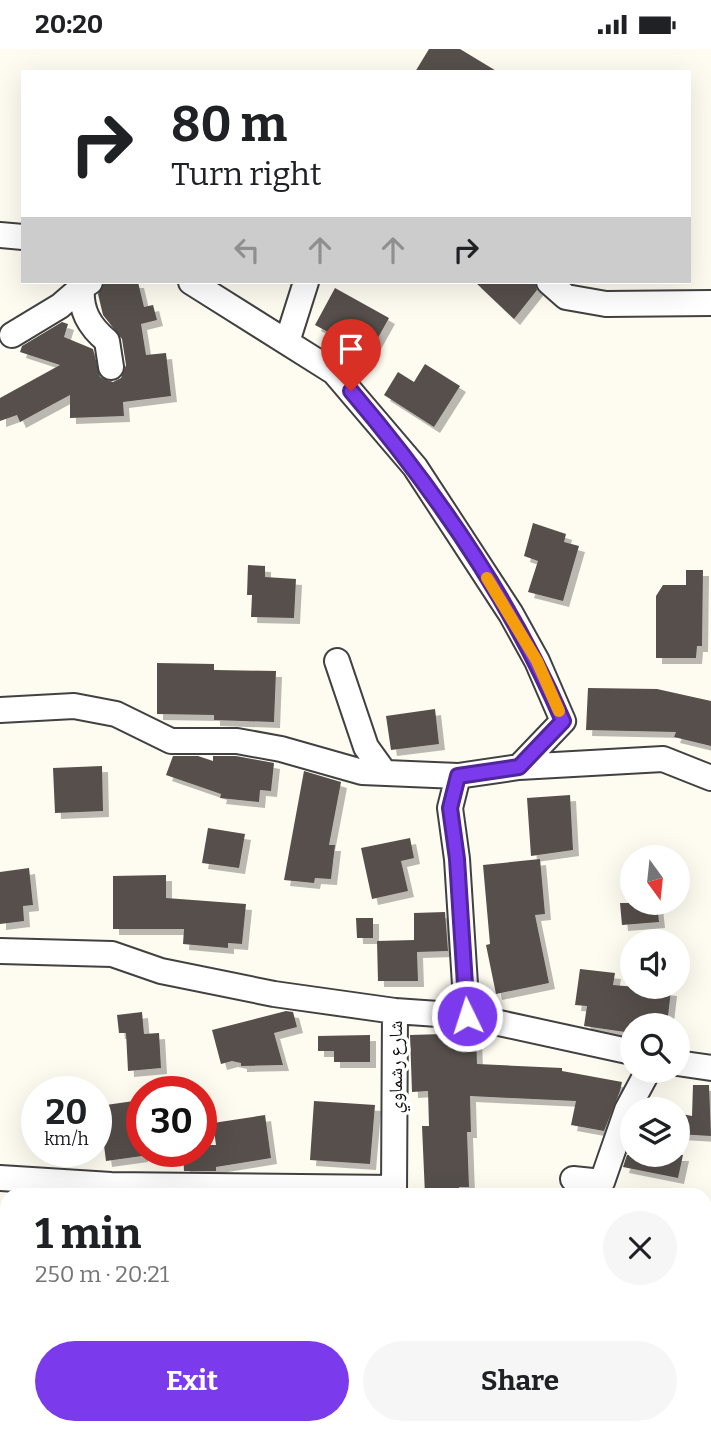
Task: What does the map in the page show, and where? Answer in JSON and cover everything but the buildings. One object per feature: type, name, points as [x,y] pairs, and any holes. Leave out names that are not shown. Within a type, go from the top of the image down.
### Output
[{"type":"street","points":[[0,235],[21,237]]},
{"type":"street","points":[[12,335],[60,306],[86,284]]},
{"type":"street","points":[[86,284],[81,302],[93,330],[107,341],[111,367]]},
{"type":"street","points":[[194,284],[334,372],[415,467],[512,614],[537,661],[563,721],[519,767]]},
{"type":"street","points":[[287,342],[305,284]]},
{"type":"street","points":[[551,284],[566,297],[606,304],[711,303]]},
{"type":"street","points":[[337,661],[366,747],[384,772]]},
{"type":"street","points":[[0,710],[74,706],[116,715],[171,741],[237,741],[281,749],[362,772],[458,776],[519,767],[663,759],[711,778]]},
{"type":"street","points":[[458,776],[450,808],[457,859],[467,1016]]},
{"type":"street","points":[[0,951],[112,954],[161,971],[274,994],[396,1011]]},
{"type":"street","name":"شارع رشماوي","points":[[394,1188],[396,1011],[467,1016],[620,1049]]},
{"type":"street","points":[[690,1065],[711,1068]]},
{"type":"street","points":[[573,1179],[601,1182],[627,1110],[642,1083]]},
{"type":"street","points":[[0,1178],[111,1185],[252,1188]]},
{"type":"slow traffic","points":[[487,578],[512,614],[559,711]]},
{"type":"route","points":[[351,391],[415,467],[512,614],[537,661],[563,721],[519,767],[458,776],[450,808],[457,859],[467,1016]]}]
